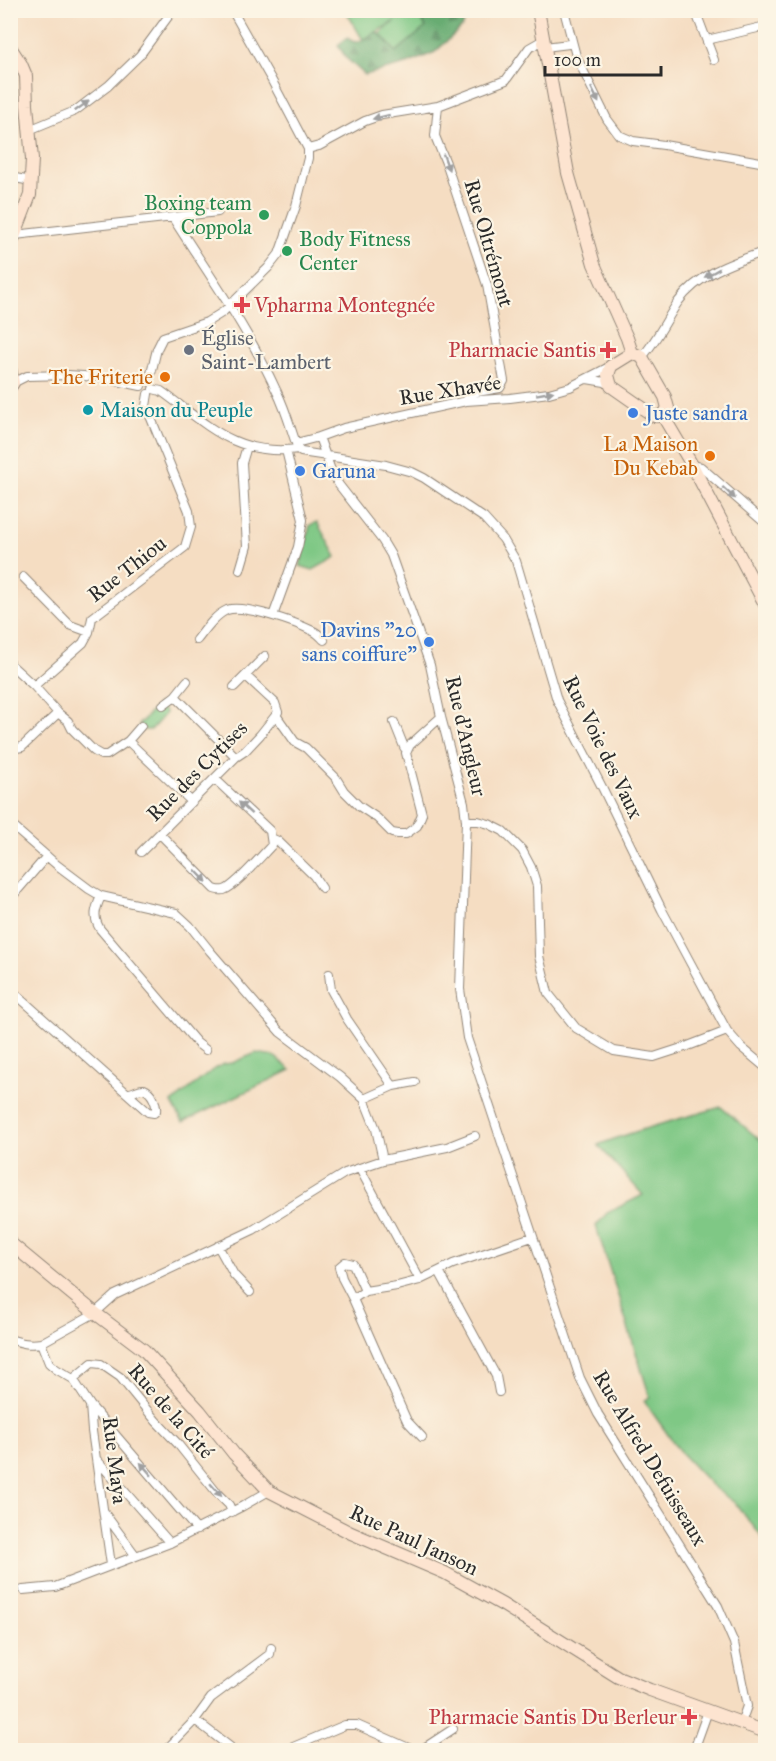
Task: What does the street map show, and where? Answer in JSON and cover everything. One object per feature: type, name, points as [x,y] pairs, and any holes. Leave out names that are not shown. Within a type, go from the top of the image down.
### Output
[{"type":"street","points":[[29,130],[75,111],[108,86],[140,55],[173,10]]},
{"type":"street","points":[[148,387],[157,349],[163,337],[207,322],[223,312],[268,268],[279,254],[296,206],[308,158],[308,149],[232,10]]},
{"type":"street","points":[[538,10],[568,173],[594,264],[627,338],[642,352],[665,397],[668,408],[663,416]]},
{"type":"street","points":[[564,10],[576,56],[607,119],[619,135],[633,141],[765,163]]},
{"type":"street","points":[[695,10],[714,60]]},
{"type":"street","points":[[706,40],[765,26]]},
{"type":"street","points":[[308,149],[319,146],[365,121],[382,115],[438,106],[506,80],[529,48],[544,44],[569,44],[572,41]]},
{"type":"street","points":[[10,47],[26,76],[31,181],[30,195],[13,241],[218,212]]},
{"type":"street","name":"Rue Oltrémont","points":[[438,106],[435,136],[487,285],[504,381],[500,388],[471,393],[466,401]]},
{"type":"street","points":[[10,177],[31,181]]},
{"type":"street","points":[[10,368],[12,385],[27,376],[68,375],[98,377],[148,387],[161,391],[225,438],[247,446],[286,450],[298,448],[277,392],[231,305],[173,218]]},
{"type":"street","points":[[612,386],[608,375],[611,366],[642,352],[695,282],[722,268],[765,251]]},
{"type":"street","name":"Rue Xhavée","points":[[298,448],[344,428],[466,401],[549,393],[570,387],[611,366]]},
{"type":"street","points":[[587,379],[604,382],[654,416],[663,416]]},
{"type":"street","name":"Rue Thiou","points":[[34,686],[83,643],[89,632],[92,618],[185,547],[190,527],[189,511],[146,406],[148,387]]},
{"type":"street","points":[[663,416],[690,461],[765,606]]},
{"type":"street","name":"Rue d'Angleur","points":[[319,437],[332,473],[339,485],[391,555],[430,665],[464,803],[466,821],[460,989],[466,1038],[478,1070]]},
{"type":"street","points":[[240,570],[247,546],[242,463],[247,446]]},
{"type":"street","name":"Rue Voie des Vaux","points":[[298,448],[412,472],[484,518],[503,539],[516,561],[557,700],[662,910],[727,1030],[741,1047],[765,1068]]},
{"type":"street","points":[[273,616],[298,547],[303,520],[286,450]]},
{"type":"street","points":[[690,461],[701,467],[765,524]]},
{"type":"street","points":[[23,577],[70,625],[89,632]]},
{"type":"street","points":[[197,640],[221,614],[227,610],[243,608],[273,616],[315,632],[324,640]]},
{"type":"street","points":[[234,687],[265,656]]},
{"type":"street","points":[[10,664],[68,721],[72,729],[101,755],[107,755],[128,741],[141,726]]},
{"type":"street","points":[[246,676],[275,703],[278,712],[276,715],[295,742],[306,748],[336,778],[351,799],[392,833],[406,834],[417,826],[422,814],[406,753],[410,745],[441,717]]},
{"type":"street","points":[[163,705],[175,696],[187,681]]},
{"type":"street","points":[[175,696],[236,757]]},
{"type":"street","points":[[11,749],[22,747],[58,713]]},
{"type":"street","name":"Rue des Cytises","points":[[141,852],[252,743],[276,715]]},
{"type":"street","points":[[394,722],[404,747],[408,751]]},
{"type":"street","points":[[128,741],[192,802]]},
{"type":"street","points":[[160,834],[214,889],[219,890],[228,889],[272,845],[270,831],[215,779]]},
{"type":"street","points":[[466,821],[478,821],[503,831],[522,850],[537,886],[539,956],[548,993],[576,1028],[614,1051],[654,1057],[727,1030]]},
{"type":"street","points":[[10,824],[73,879],[101,896],[176,913],[190,926],[280,1032],[340,1077],[364,1099],[376,1129],[383,1160]]},
{"type":"street","points":[[271,838],[278,841],[310,872],[322,888]]},
{"type":"street","points":[[10,899],[47,856]]},
{"type":"street","points":[[101,896],[95,914],[98,924],[206,1050]]},
{"type":"street","points":[[329,974],[331,990],[347,1019],[393,1086]]},
{"type":"street","points":[[10,989],[129,1093]]},
{"type":"street","name":"Rue Alfred Defuisseaux","points":[[478,1070],[580,1378],[598,1414],[718,1606],[735,1643],[747,1706],[741,1723]]},
{"type":"street","points":[[364,1099],[393,1086],[415,1082]]},
{"type":"street","points":[[10,1116],[11,1123]]},
{"type":"street","points":[[10,1339],[32,1345],[40,1343],[95,1312],[115,1295],[253,1230],[345,1173],[383,1160],[447,1147],[475,1136]]},
{"type":"street","points":[[360,1169],[420,1280]]},
{"type":"street","points":[[353,1299],[365,1291],[420,1280],[453,1264],[532,1237]]},
{"type":"street","name":"Rue Paul Janson","points":[[10,1243],[144,1350],[269,1491],[351,1533],[445,1573],[503,1605],[618,1677],[765,1732]]},
{"type":"street","points":[[218,1246],[234,1275],[250,1292]]},
{"type":"street","points":[[365,1291],[353,1264],[345,1262],[339,1267],[407,1421],[422,1437]]},
{"type":"street","points":[[439,1271],[496,1376],[499,1392]]},
{"type":"street","name":"Rue Maya","points":[[40,1343],[49,1363],[73,1379],[90,1405],[111,1565]]},
{"type":"street","name":"Rue de la Cité","points":[[73,1379],[92,1364],[101,1364],[120,1377],[229,1504],[232,1512]]},
{"type":"street","points":[[90,1405],[197,1530]]},
{"type":"street","points":[[96,1460],[170,1543]]},
{"type":"street","points":[[23,1590],[55,1587],[170,1543],[269,1491]]},
{"type":"street","points":[[103,1511],[136,1556]]},
{"type":"street","points":[[166,1750],[195,1720],[211,1698],[270,1654],[271,1648]]},
{"type":"street","points":[[694,1750],[708,1712]]},
{"type":"street","points":[[195,1720],[234,1750]]},
{"type":"street","points":[[286,1750],[345,1725],[357,1725],[413,1750]]},
{"type":"street","points":[[421,1750],[434,1746],[453,1729]]},
{"type":"green space","points":[[346,11],[393,11],[398,19],[408,11],[414,11],[427,27],[396,52],[380,34],[395,21],[363,40]]},
{"type":"green space","points":[[414,11],[466,11],[463,26],[435,52],[407,64],[365,75],[346,58],[338,45],[347,38],[354,42],[363,40],[376,32],[396,52],[426,27]]},
{"type":"green space","points":[[317,522],[336,557],[313,570],[300,566],[310,525]]},
{"type":"green space","points":[[159,704],[166,713],[151,730],[145,730],[139,724]]},
{"type":"green space","points":[[256,1053],[274,1056],[291,1070],[183,1122],[172,1103],[223,1064],[232,1063]]},
{"type":"green space","points":[[721,1107],[765,1144],[765,1541],[735,1503],[713,1487],[681,1453],[644,1401],[650,1397],[596,1226],[607,1213],[643,1195],[598,1145]]},
{"type":"place","name":"Boxing team Coppola","points":[[264,215]]},
{"type":"place","name":"Body Fitness Center","points":[[287,251]]},
{"type":"place","name":"Vpharma Montegnée","points":[[242,305]]},
{"type":"place","name":"Église Saint-Lambert","points":[[189,350]]},
{"type":"place","name":"Pharmacie Santis","points":[[608,350]]},
{"type":"place","name":"The Friterie","points":[[165,377]]},
{"type":"place","name":"Maison du Peuple","points":[[88,410]]},
{"type":"place","name":"Juste sandra","points":[[633,413]]},
{"type":"place","name":"La Maison Du Kebab","points":[[710,456]]},
{"type":"place","name":"Garuna","points":[[300,471]]},
{"type":"place","name":"Davins \"20 sans coiffure\"","points":[[429,642]]},
{"type":"place","name":"Pharmacie Santis Du Berleur","points":[[689,1717]]}]
